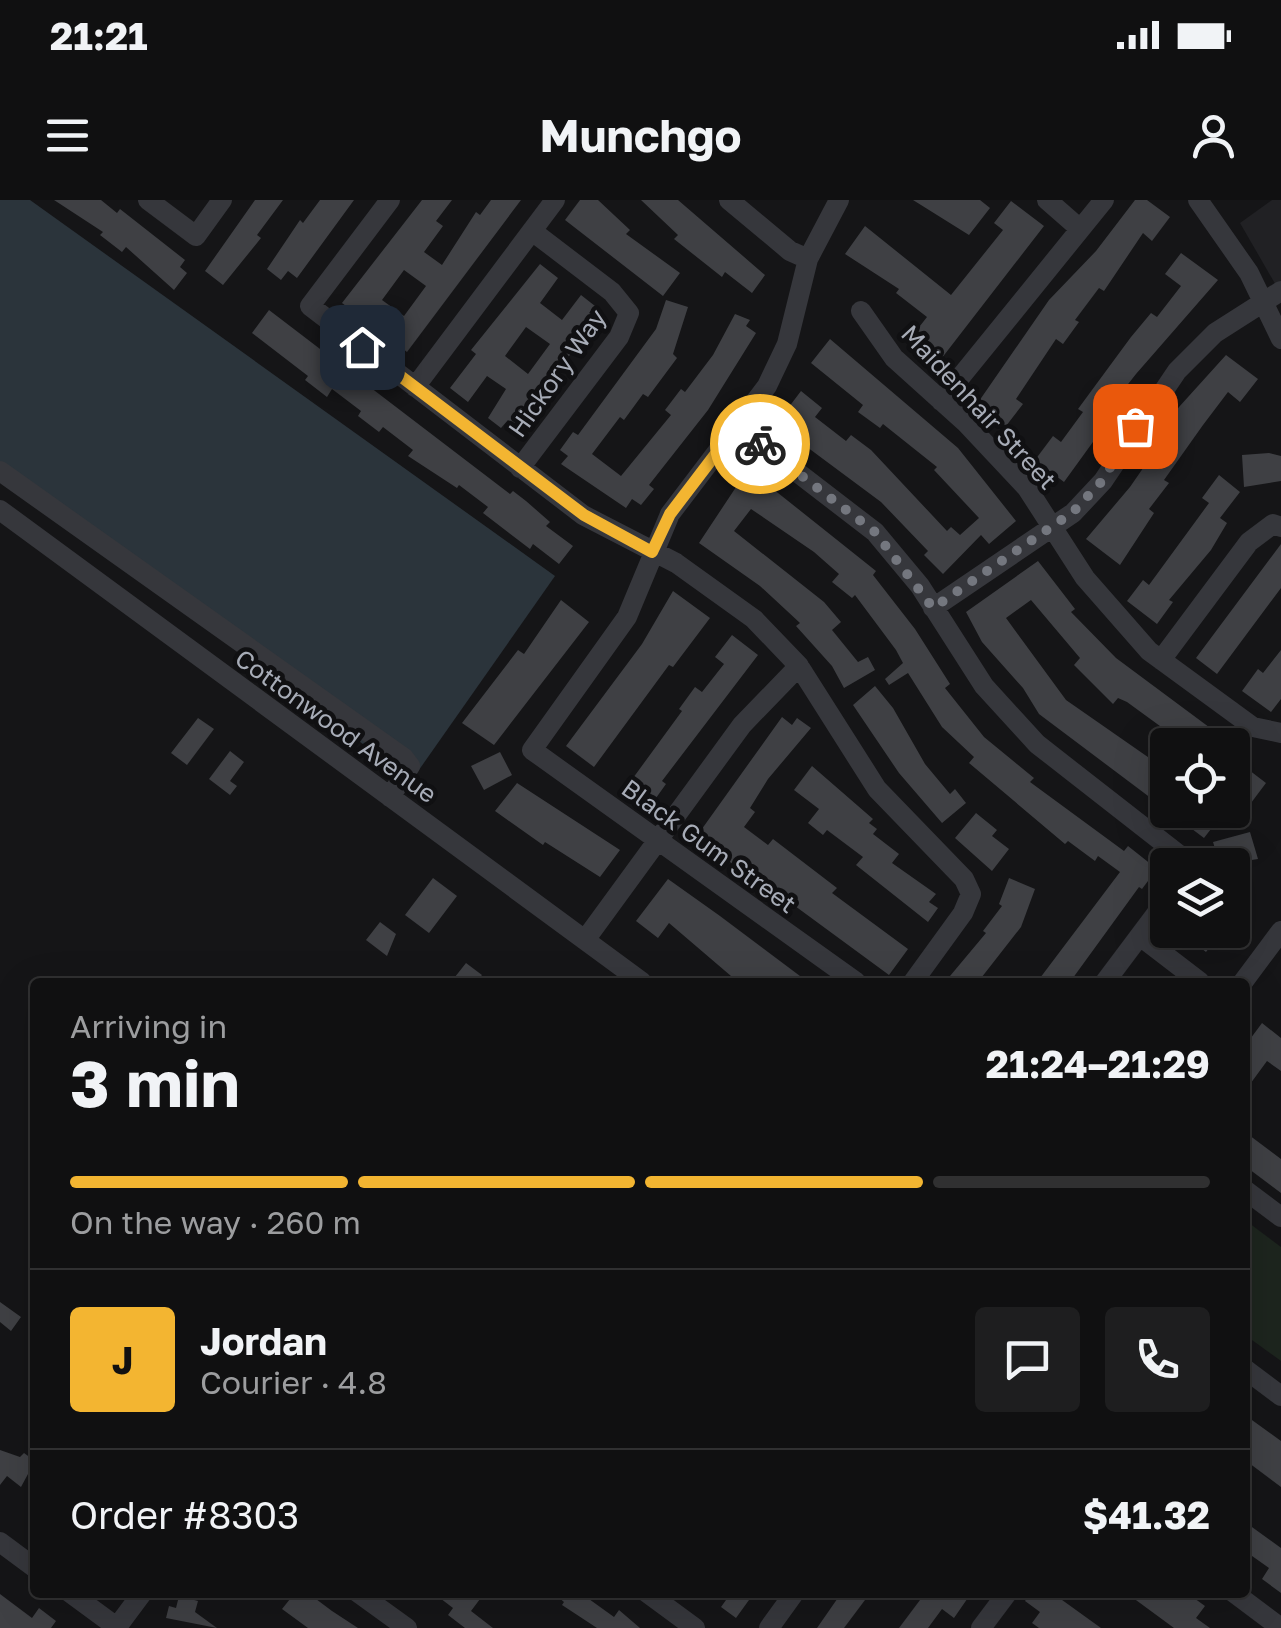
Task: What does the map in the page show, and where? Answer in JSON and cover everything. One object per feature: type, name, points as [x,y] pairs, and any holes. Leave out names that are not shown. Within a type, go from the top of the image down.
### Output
[{"type":"street","points":[[148,200],[196,236],[222,200]]},
{"type":"street","points":[[390,200],[310,306],[606,530],[676,563],[754,619],[799,666],[878,790],[964,880],[971,894],[963,913],[915,978]]},
{"type":"street","points":[[415,387],[555,200]]},
{"type":"street","points":[[728,200],[790,251],[808,259]]},
{"type":"street","points":[[652,552],[670,514],[767,386],[787,344],[808,259],[839,200]]},
{"type":"street","points":[[1046,200],[1079,228]]},
{"type":"street","points":[[942,400],[1104,200]]},
{"type":"street","points":[[1198,200],[1272,295],[1281,338]]},
{"type":"street","name":"Hickory Way","points":[[520,468],[618,337],[629,313],[612,292],[532,232]]},
{"type":"street","points":[[933,608],[1054,527],[1102,481],[1177,370],[1214,333],[1272,295]]},
{"type":"street","name":"Maidenhair Street","points":[[861,311],[894,358],[996,453],[1054,527],[1108,608],[1162,660],[1252,727],[1279,735]]},
{"type":"street","points":[[737,426],[875,532],[933,608],[984,686],[1037,744],[1170,848]]},
{"type":"street","points":[[0,471],[404,758],[410,766],[390,797]]},
{"type":"street","name":"Cottonwood Avenue","points":[[0,510],[585,940],[614,974]]},
{"type":"street","points":[[1162,660],[1259,530],[1273,524],[1281,527]]},
{"type":"street","name":"Black Gum Street","points":[[652,552],[626,617],[532,750],[850,978]]},
{"type":"street","points":[[585,940],[756,708],[799,666]]},
{"type":"street","points":[[1109,978],[1150,922]]},
{"type":"street","points":[[1247,978],[1273,957],[1281,931]]},
{"type":"street","points":[[1140,936],[1195,978]]},
{"type":"street","points":[[1250,1194],[1281,1217]]},
{"type":"street","points":[[1250,1373],[1281,1396]]},
{"type":"street","points":[[0,1542],[30,1564]]},
{"type":"street","points":[[77,1598],[117,1628],[138,1598]]},
{"type":"street","points":[[365,1598],[407,1628]]},
{"type":"street","points":[[654,1598],[696,1628]]},
{"type":"street","points":[[769,1628],[792,1598]]},
{"type":"street","points":[[987,1626],[1004,1598]]},
{"type":"street","points":[[1240,1598],[1280,1628]]},
{"type":"shaded area","points":[[0,200],[30,200],[555,576],[414,777],[394,767],[0,476]]},
{"type":"shaded area","points":[[1272,200],[1281,200],[1281,294],[1240,223]]},
{"type":"shaded area","points":[[1250,1224],[1281,1247],[1281,1361],[1250,1339]]},
{"type":"building","points":[[54,200],[101,200],[117,213],[120,209],[185,260],[180,267],[187,273],[174,290],[126,247],[122,252],[100,235],[103,232]]},
{"type":"building","points":[[255,200],[283,200],[257,235],[261,238],[223,285],[205,271]]},
{"type":"building","points":[[320,200],[354,200],[297,278],[288,271],[281,280],[267,269],[300,220],[303,223]]},
{"type":"building","points":[[422,200],[452,200],[436,221],[443,226],[424,252],[442,265],[476,212],[480,215],[491,200],[521,200],[407,352],[342,303]],"holes":[[[404,270],[426,286],[404,316],[382,300]]]},
{"type":"building","points":[[580,200],[598,200],[630,230],[626,234],[680,273],[663,296],[565,220]]},
{"type":"building","points":[[641,200],[678,200],[765,275],[752,293],[725,272],[722,277],[674,239],[678,235]]},
{"type":"building","points":[[913,200],[980,200],[990,208],[969,235]]},
{"type":"building","points":[[1135,200],[1147,200],[1170,217],[1152,241],[1143,233],[1104,291],[1099,288],[1075,320],[1079,322],[1063,344],[1056,339],[1016,399],[1023,404],[1006,426],[977,404],[1049,300],[1096,251]]},
{"type":"building","points":[[1011,201],[1044,226],[938,363],[909,340],[927,317],[896,293],[899,289],[845,254],[865,226],[951,295],[1003,230],[994,223]]},
{"type":"building","points":[[1181,253],[1218,280],[1114,402],[1119,406],[1064,482],[1035,460],[1053,436],[1061,442],[1083,412],[1078,409],[1131,337],[1151,313],[1157,317],[1181,286],[1165,274]]},
{"type":"building","points":[[540,264],[558,278],[540,303],[562,320],[581,295],[595,306],[589,313],[597,318],[517,427],[508,420],[501,428],[488,418],[506,389],[487,376],[468,402],[450,388],[476,354],[471,350]],"holes":[[[526,327],[550,344],[528,374],[505,356]]]},
{"type":"building","points":[[666,300],[688,307],[673,354],[677,358],[648,397],[643,394],[624,420],[620,417],[592,454],[621,476],[671,415],[665,410],[681,389],[685,392],[713,355],[735,314],[750,320],[746,326],[756,333],[708,410],[649,485],[654,489],[641,505],[632,499],[626,508],[561,464],[568,456],[560,450],[573,432],[578,435],[656,329]]},
{"type":"building","points":[[269,310],[550,522],[546,526],[573,546],[559,564],[533,544],[530,549],[483,513],[488,507],[459,485],[457,488],[408,456],[413,450],[383,427],[379,432],[358,416],[361,411],[332,389],[327,397],[305,380],[308,376],[252,333]]},
{"type":"building","points":[[830,339],[958,448],[1016,521],[989,544],[981,535],[943,574],[924,555],[928,551],[881,502],[776,424],[801,391],[822,408],[815,417],[846,441],[851,435],[871,450],[947,531],[951,527],[960,535],[979,518],[934,470],[937,467],[883,424],[880,428],[858,412],[863,405],[811,363]]},
{"type":"building","points":[[1226,355],[1258,379],[1240,402],[1228,392],[1203,425],[1164,480],[1169,483],[1149,509],[1154,513],[1120,565],[1086,539],[1130,487],[1168,432],[1163,429],[1179,407]]},
{"type":"building","points":[[1242,455],[1281,456],[1281,481],[1244,487]]},
{"type":"building","points":[[748,469],[876,571],[873,575],[915,629],[950,684],[945,688],[984,737],[1034,778],[1030,782],[1124,851],[1128,846],[1150,863],[1150,878],[1142,889],[1139,887],[1073,978],[1040,978],[1120,872],[1098,856],[1095,861],[1068,841],[1065,844],[969,763],[974,757],[942,727],[908,673],[889,685],[885,679],[903,663],[855,595],[852,598],[832,582],[839,574],[751,509],[734,531],[824,602],[841,622],[832,630],[858,662],[868,657],[875,670],[844,688],[832,666],[796,626],[800,623],[760,586],[699,543]]},
{"type":"building","points":[[1219,475],[1240,492],[1220,518],[1227,523],[1211,550],[1169,600],[1173,602],[1157,624],[1127,601],[1143,580],[1149,585],[1209,503],[1202,498]]},
{"type":"building","points":[[1281,544],[1281,588],[1217,674],[1196,658]]},
{"type":"building","points":[[1038,561],[1075,609],[1071,612],[1116,658],[1210,728],[1163,728],[1127,702],[1118,698],[1113,704],[1074,665],[1080,658],[1031,600],[1006,618],[1066,700],[1150,758],[1150,797],[1039,714],[1023,688],[982,642],[966,612]]},
{"type":"building","points":[[673,591],[710,618],[673,667],[669,665],[594,767],[566,746],[642,644]]},
{"type":"building","points":[[561,600],[589,622],[494,745],[462,723],[518,650],[524,654]]},
{"type":"building","points":[[732,635],[758,655],[662,781],[666,784],[656,798],[647,791],[640,800],[625,789],[695,687],[702,692],[724,664],[715,657]]},
{"type":"building","points":[[1281,650],[1281,699],[1271,712],[1242,691],[1258,669],[1263,673]]},
{"type":"building","points":[[875,686],[893,708],[925,764],[950,794],[955,789],[966,803],[942,823],[899,773],[853,705]]},
{"type":"building","points":[[782,717],[792,725],[797,718],[811,728],[768,779],[750,808],[755,812],[744,827],[768,845],[773,839],[837,888],[832,893],[908,949],[889,975],[761,881],[694,840]]},
{"type":"building","points":[[198,718],[214,729],[187,765],[171,753]]},
{"type":"building","points":[[230,751],[244,762],[230,781],[237,786],[230,795],[209,779]]},
{"type":"building","points":[[500,752],[512,775],[484,790],[471,766]]},
{"type":"building","points":[[812,766],[873,819],[869,823],[877,829],[873,834],[899,854],[892,863],[936,894],[929,902],[938,908],[928,922],[856,865],[863,857],[827,830],[823,835],[808,823],[819,809],[794,790]]},
{"type":"building","points":[[1250,771],[1266,783],[1250,802]]},
{"type":"building","points":[[517,783],[620,850],[600,877],[545,842],[543,845],[495,811]]},
{"type":"building","points":[[976,813],[997,830],[992,836],[1009,849],[992,871],[955,838]]},
{"type":"building","points":[[1191,828],[1212,828],[1204,838]]},
{"type":"building","points":[[1250,832],[1258,859],[1250,860],[1250,848],[1215,848],[1213,842]]},
{"type":"building","points":[[433,878],[457,896],[429,933],[405,915]]},
{"type":"building","points":[[1009,878],[1035,889],[1021,927],[981,978],[948,978],[986,933],[983,931],[1002,906],[999,904]]},
{"type":"building","points":[[668,879],[803,978],[733,978],[669,923],[658,938],[636,921]]},
{"type":"building","points":[[380,922],[396,934],[387,956],[366,940]]},
{"type":"building","points":[[466,963],[482,975],[479,978],[454,978]]},
{"type":"building","points":[[1262,1023],[1281,1038],[1281,1071],[1267,1061],[1250,1084],[1250,1039]]},
{"type":"building","points":[[1250,1136],[1281,1159],[1281,1193],[1250,1170]]},
{"type":"building","points":[[0,1302],[21,1317],[11,1331],[0,1322]]},
{"type":"building","points":[[1250,1419],[1281,1441],[1281,1487],[1250,1464]]},
{"type":"building","points":[[0,1450],[30,1457],[30,1470],[21,1487],[7,1476],[0,1485]]},
{"type":"building","points":[[1250,1526],[1281,1548],[1281,1593],[1262,1579],[1269,1568],[1250,1555]]},
{"type":"building","points":[[0,1594],[32,1618],[39,1608],[56,1621],[51,1628],[0,1628]]},
{"type":"building","points":[[178,1598],[198,1601],[195,1612],[217,1628],[166,1618],[169,1606],[176,1608]]},
{"type":"building","points":[[291,1598],[315,1598],[358,1628],[308,1628],[282,1609]]},
{"type":"building","points":[[440,1598],[479,1598],[471,1611],[493,1628],[465,1628],[448,1615],[453,1608]]},
{"type":"building","points":[[559,1598],[590,1598],[614,1617],[619,1610],[640,1628],[597,1628],[562,1605]]},
{"type":"building","points":[[724,1598],[749,1600],[736,1618],[721,1607]]},
{"type":"building","points":[[838,1598],[866,1598],[844,1628],[817,1628]]},
{"type":"building","points":[[922,1598],[968,1598],[954,1618],[942,1609],[928,1628],[899,1628]]},
{"type":"building","points":[[1059,1598],[1101,1628],[1039,1628],[1032,1623],[1040,1612],[1025,1601]]},
{"type":"building","points":[[1133,1598],[1194,1598],[1205,1606],[1196,1618],[1210,1628],[1174,1628]]},
{"type":"way so far","points":[[760,444],[875,532],[920,586],[933,608],[1073,512],[1102,481],[1135,426]]},
{"type":"route","points":[[362,347],[584,515],[652,552],[670,514],[737,426],[760,444]]}]
